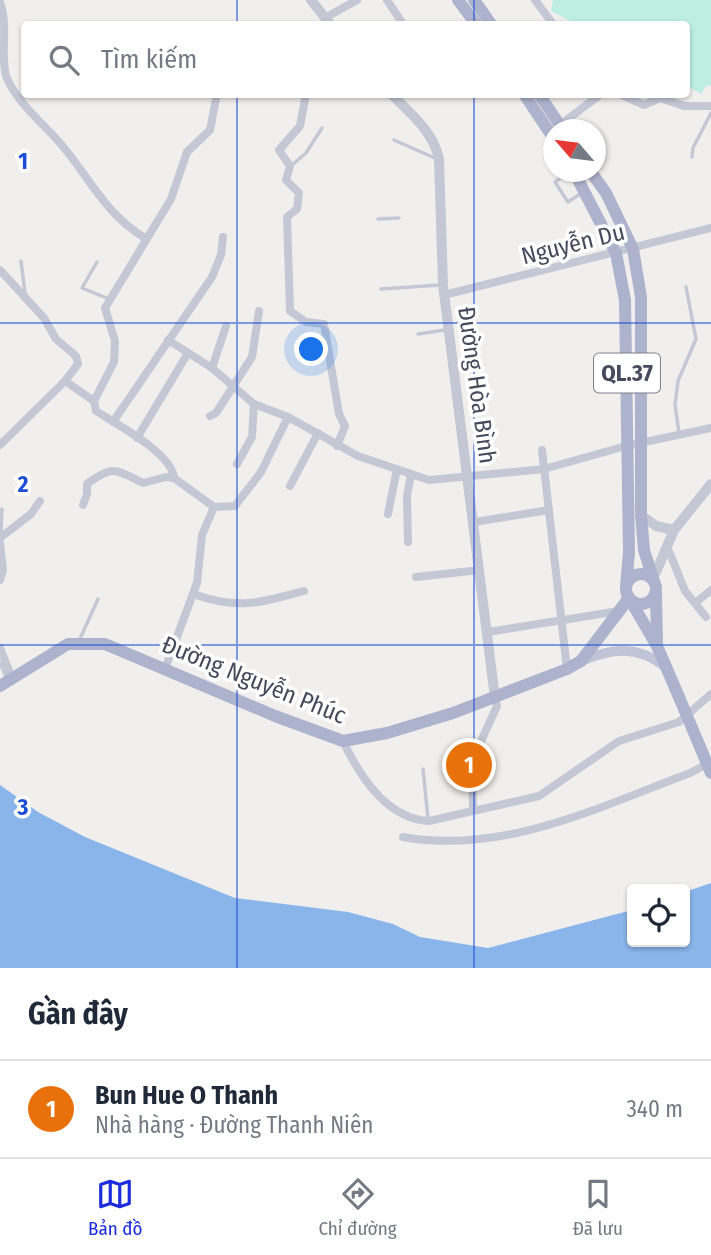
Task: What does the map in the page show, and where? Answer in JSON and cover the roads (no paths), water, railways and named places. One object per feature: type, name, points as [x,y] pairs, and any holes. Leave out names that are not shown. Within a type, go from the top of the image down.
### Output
[{"type":"main road","points":[[458,0],[474,21]]},
{"type":"main road","points":[[474,0],[489,21]]},
{"type":"main road","points":[[527,98],[543,123]]},
{"type":"main road","points":[[542,98],[556,119]]},
{"type":"main road","name":"QL.37","points":[[578,182],[616,253],[625,300],[628,592]]},
{"type":"main road","name":"QL.37","points":[[598,182],[633,249],[641,297],[641,515],[644,550],[656,593]]},
{"type":"main road","points":[[653,579],[640,573],[631,578],[628,592],[667,667],[711,773]]},
{"type":"main road","points":[[628,592],[642,604],[650,601],[656,593]]},
{"type":"main road","name":"Đường Nguyễn Phúc","points":[[78,643],[105,644],[165,669],[273,722],[344,741],[387,733],[495,698],[567,669],[581,661],[619,611],[628,592]]},
{"type":"main road","points":[[656,593],[657,646]]},
{"type":"main road","points":[[7,682],[68,644],[78,643]]},
{"type":"main road","points":[[581,661],[603,652],[630,649],[654,658],[667,667]]},
{"type":"street","points":[[311,0],[328,21],[357,0]]},
{"type":"street","points":[[387,0],[401,21]]},
{"type":"street","points":[[535,0],[551,21]]},
{"type":"street","points":[[0,2],[4,20],[0,48],[6,77],[23,104],[68,154],[110,211],[145,238]]},
{"type":"street","points":[[174,478],[173,470],[157,452],[96,411],[94,401],[114,362],[115,341],[105,308],[171,199],[187,152],[210,130],[216,98]]},
{"type":"street","points":[[305,98],[300,126],[279,150],[290,166],[286,180],[299,193],[297,209],[287,218],[290,311],[306,322],[324,324],[339,414],[345,426],[337,446]]},
{"type":"street","name":"Đường Hòa Bình","points":[[395,98],[425,129],[437,148],[439,159],[443,290],[447,330],[469,479],[495,698]]},
{"type":"street","points":[[571,119],[596,98]]},
{"type":"street","points":[[628,98],[643,105],[667,98],[684,106],[711,106]]},
{"type":"street","name":"Nguyễn Du","points":[[443,290],[616,253],[711,228]]},
{"type":"street","points":[[113,422],[212,277],[221,255],[223,237]]},
{"type":"street","points":[[0,270],[48,322],[56,339],[76,356],[78,364],[65,381],[0,445]]},
{"type":"street","points":[[210,416],[216,413],[245,372],[256,345],[259,311]]},
{"type":"street","points":[[212,368],[226,326]]},
{"type":"street","points":[[168,340],[212,368],[254,404],[288,417],[337,446],[429,480],[469,479],[544,469],[641,442],[711,429]]},
{"type":"street","points":[[137,438],[187,353]]},
{"type":"street","points":[[65,381],[94,401]]},
{"type":"street","points":[[237,464],[253,437],[254,404]]},
{"type":"street","points":[[83,505],[87,484],[104,471],[115,469],[143,483],[166,477],[174,478],[214,507],[235,506],[261,472],[288,417]]},
{"type":"street","points":[[290,486],[318,433]]},
{"type":"street","points":[[542,450],[567,669]]},
{"type":"street","points":[[388,514],[397,469]]},
{"type":"street","points":[[408,542],[407,506],[411,474]]},
{"type":"street","points":[[653,579],[674,530],[711,484]]},
{"type":"street","points":[[0,580],[3,570],[1,541],[31,514],[40,501]]},
{"type":"street","points":[[165,669],[197,583],[202,535],[214,507]]},
{"type":"street","points":[[474,523],[549,510]]},
{"type":"street","points":[[641,515],[656,526],[674,530]]},
{"type":"street","points":[[667,546],[685,591],[706,617]]},
{"type":"street","points":[[416,577],[480,570]]},
{"type":"street","points":[[695,603],[711,590]]},
{"type":"street","points":[[193,594],[222,605],[259,603],[304,591]]},
{"type":"street","points":[[488,632],[619,611]]},
{"type":"street","points":[[0,648],[7,682]]},
{"type":"street","points":[[344,741],[370,788],[411,818],[429,821],[539,796],[619,741],[679,722],[711,694]]},
{"type":"street","points":[[473,811],[469,773],[497,706],[495,698]]},
{"type":"street","points":[[403,837],[432,842],[537,830],[690,774],[711,762]]},
{"type":"lane","points":[[692,157],[693,148],[711,113]]},
{"type":"lane","points":[[290,166],[306,153],[322,128]]},
{"type":"lane","points":[[394,140],[439,159]]},
{"type":"lane","points":[[556,182],[568,201],[585,191]]},
{"type":"lane","points":[[377,219],[399,218]]},
{"type":"lane","points":[[21,261],[26,298]]},
{"type":"lane","points":[[97,262],[82,288],[109,299]]},
{"type":"lane","points":[[679,435],[675,405],[678,381],[696,339],[687,288]]},
{"type":"lane","points":[[381,289],[443,290]]},
{"type":"lane","points":[[418,334],[447,330]]},
{"type":"lane","points":[[1,541],[2,509]]},
{"type":"lane","points":[[78,643],[98,599]]},
{"type":"lane","points":[[0,663],[7,682]]},
{"type":"lane","points":[[423,769],[429,821]]},
{"type":"water","points":[[0,785],[38,812],[85,837],[235,898],[348,912],[393,924],[420,937],[488,948],[627,911],[627,947],[690,947],[690,890],[711,883],[711,968],[0,968]]},
{"type":"place","name":"Bun Hue O Thanh","points":[[469,765]]}]
